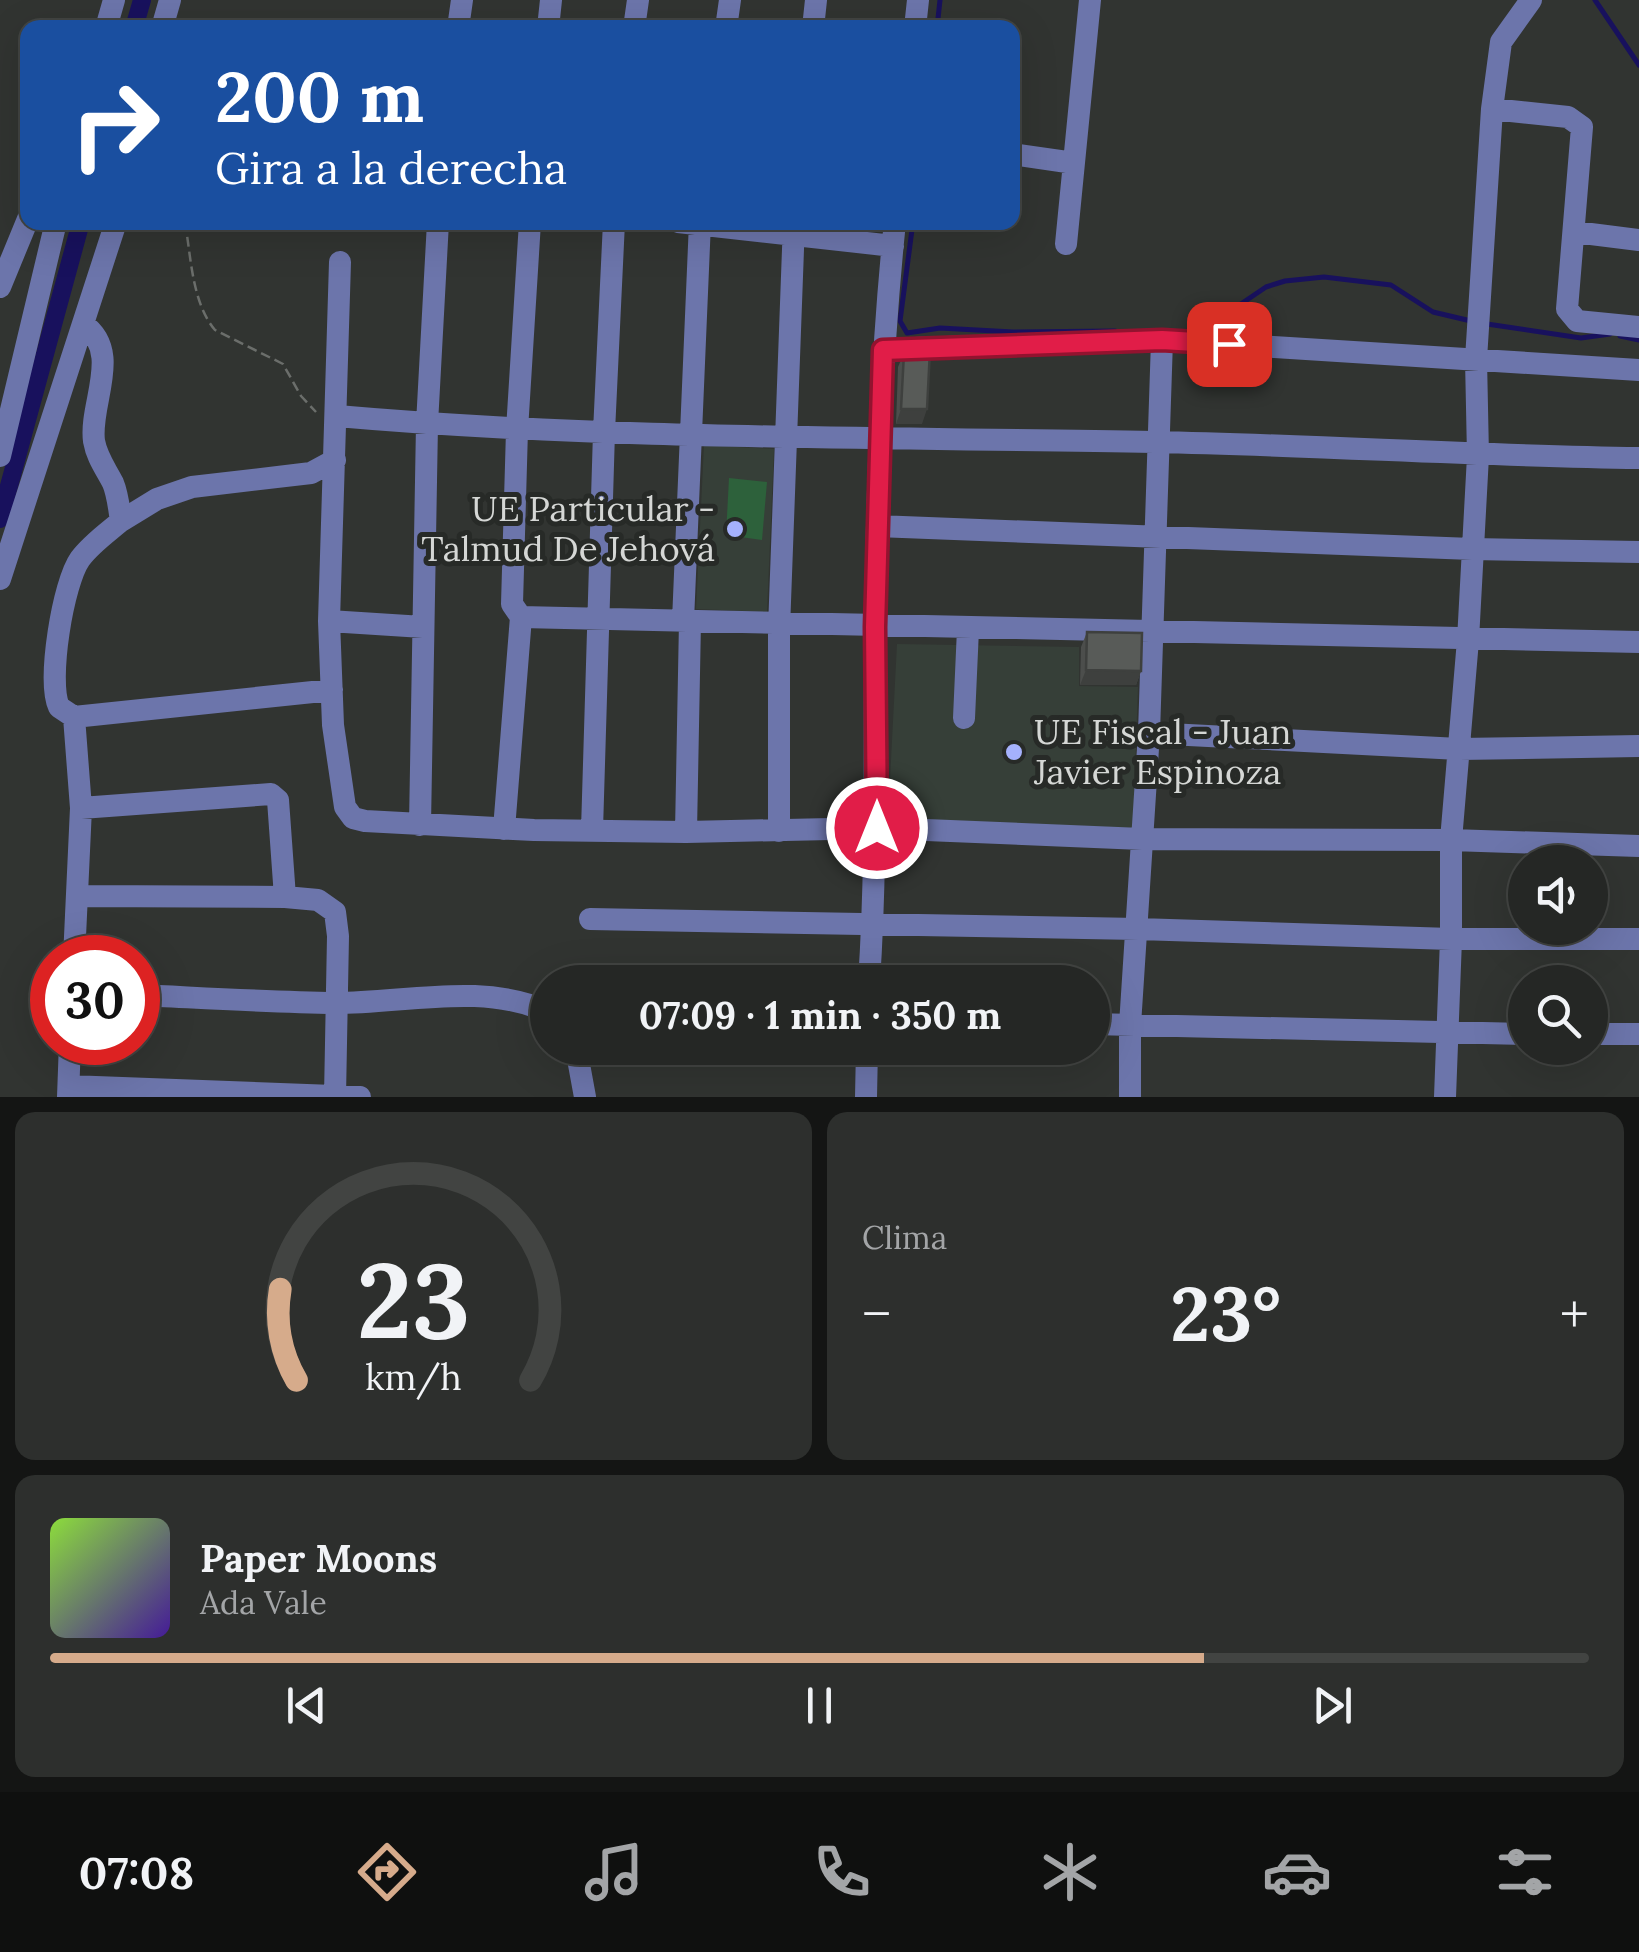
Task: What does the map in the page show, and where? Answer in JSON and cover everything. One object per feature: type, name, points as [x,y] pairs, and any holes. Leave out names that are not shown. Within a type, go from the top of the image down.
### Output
[{"type":"street","points":[[1066,244],[1090,0]]},
{"type":"street","points":[[1445,1097],[1450,840],[1468,640],[1478,456],[1476,358],[1492,109],[1501,42],[1531,0]]},
{"type":"street","points":[[1492,109],[1568,116],[1582,127],[1567,310],[1578,320],[1639,327]]},
{"type":"street","points":[[1020,155],[1074,163]]},
{"type":"street","points":[[0,287],[24,230]]},
{"type":"street","points":[[0,456],[54,230]]},
{"type":"street","points":[[0,579],[113,230]]},
{"type":"street","points":[[420,825],[427,424],[438,230]]},
{"type":"street","points":[[504,829],[521,617],[512,604],[517,430],[530,230]]},
{"type":"street","points":[[592,830],[614,230]]},
{"type":"street","points":[[686,832],[693,230]]},
{"type":"street","points":[[780,831],[779,625],[793,230]]},
{"type":"street","points":[[813,230],[894,234],[883,350],[877,526],[877,828],[870,965]]},
{"type":"street","points":[[1575,232],[1639,240]]},
{"type":"street","points":[[340,262],[329,622],[333,725],[344,807],[353,818],[365,822],[504,829],[686,832],[877,828],[1142,839],[1450,840],[1639,846]]},
{"type":"street","points":[[84,324],[103,354],[94,437],[98,456],[115,488],[121,521]]},
{"type":"street","points":[[1130,1097],[1130,1025],[1149,732],[1162,340]]},
{"type":"street","points":[[883,350],[1162,340],[1639,370]]},
{"type":"street","points":[[337,416],[517,430],[1158,442],[1478,456],[1639,458]]},
{"type":"street","points":[[75,935],[81,808],[74,717],[55,700],[63,599],[80,558],[121,521],[157,499],[192,487],[311,473],[335,460]]},
{"type":"street","points":[[877,526],[1472,550],[1639,552]]},
{"type":"street","points":[[521,617],[1639,642]]},
{"type":"street","points":[[329,622],[423,626]]},
{"type":"street","points":[[964,718],[968,628]]},
{"type":"street","points":[[74,717],[332,690]]},
{"type":"street","points":[[1149,732],[1459,749],[1639,746]]},
{"type":"street","points":[[81,808],[271,794],[278,800],[284,897]]},
{"type":"street","points":[[77,896],[284,897],[318,900],[335,912],[336,1096]]},
{"type":"street","points":[[590,919],[1451,939],[1639,938]]},
{"type":"street","points":[[160,996],[338,1003],[499,996],[530,1004]]},
{"type":"street","points":[[1110,1024],[1508,1034]]},
{"type":"street","points":[[1608,1034],[1639,1034]]},
{"type":"street","points":[[70,1065],[69,1092],[360,1097]]},
{"type":"street","points":[[579,1065],[584,1097]]},
{"type":"street","points":[[866,1097],[867,1065]]},
{"type":"path","points":[[186,230],[194,276],[208,321],[216,330],[284,364],[310,409],[323,416],[337,416]]},
{"type":"shaded area","name":"UE Particular - Talmud De Jehová","points":[[704,445],[774,449],[767,612],[696,609]]},
{"type":"shaded area","name":"UE Fiscal - Juan Javier Espinoza","points":[[897,644],[1079,647],[1079,686],[1138,687],[1133,828],[888,818]]},
{"type":"green space","points":[[729,478],[767,482],[762,540],[726,535]]},
{"type":"building","points":[[930,350],[927,409],[901,409],[904,353]]},
{"type":"building","points":[[1087,632],[1142,633],[1141,671],[1086,670]]},
{"type":"waterway","points":[[136,20],[142,0]]},
{"type":"waterway","points":[[938,20],[940,0]]},
{"type":"waterway","points":[[1595,0],[1639,65]]},
{"type":"waterway","points":[[0,519],[79,230]]},
{"type":"waterway","points":[[912,230],[900,321],[907,333],[940,328],[1115,331]]},
{"type":"waterway","points":[[1221,333],[1232,310],[1266,287],[1324,277],[1391,285],[1433,312],[1471,321]]},
{"type":"waterway","points":[[1487,324],[1581,338],[1610,334]]},
{"type":"waterway","points":[[1620,336],[1639,340]]},
{"type":"place","name":"UE Particular - Talmud De Jehová","points":[[735,529]]},
{"type":"place","name":"UE Fiscal - Juan Javier Espinoza","points":[[1014,752]]},
{"type":"route","points":[[877,828],[875,627],[883,350],[1162,340],[1229,344]]}]
